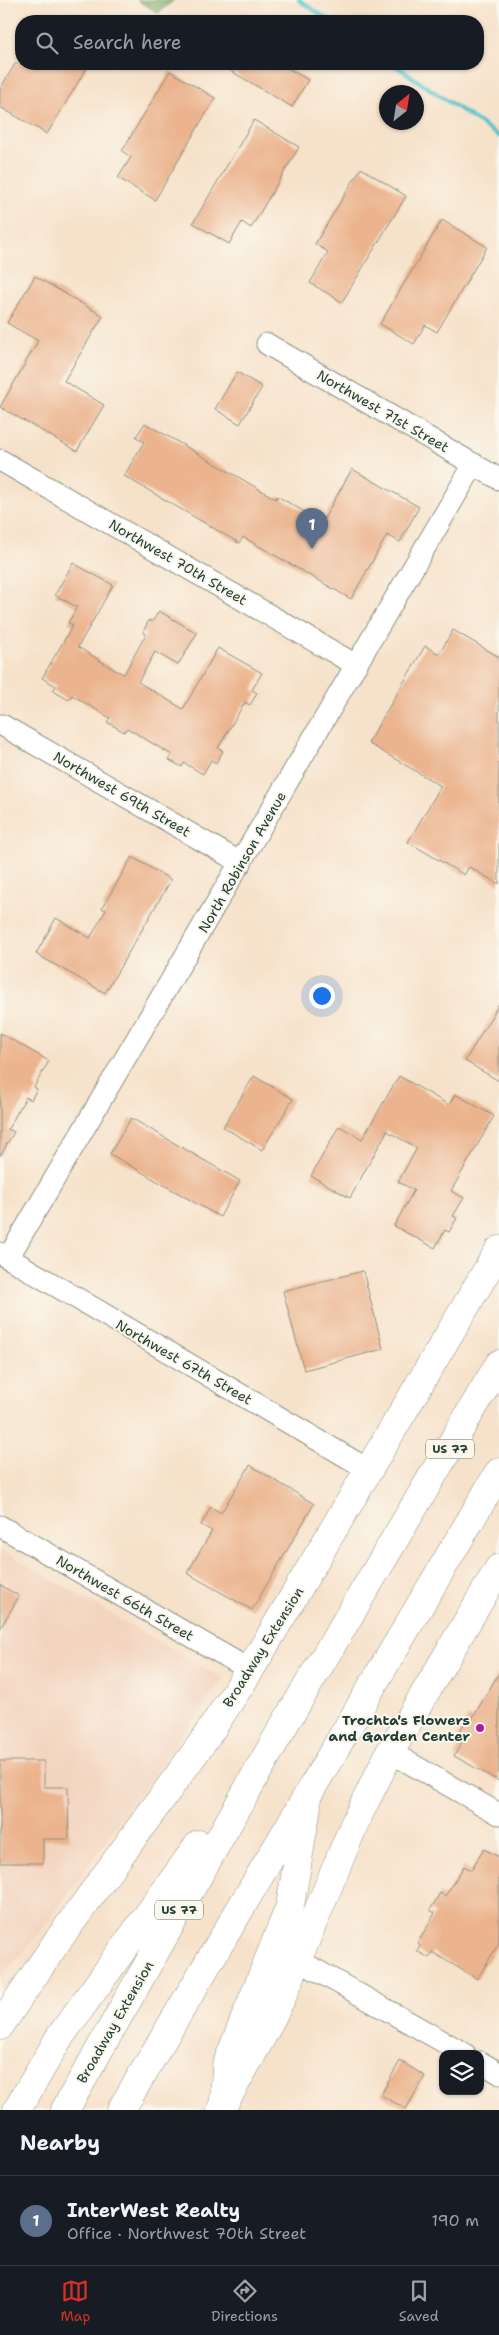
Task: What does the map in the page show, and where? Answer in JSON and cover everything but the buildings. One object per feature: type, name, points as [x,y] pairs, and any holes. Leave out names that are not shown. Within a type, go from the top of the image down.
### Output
[{"type":"main road","name":"Broadway Extension","points":[[0,2026],[56,1942],[205,1739],[250,1670],[499,1250]]},
{"type":"main road","name":"Broadway Extension","points":[[65,2110],[283,1727],[499,1364]]},
{"type":"main road","points":[[121,2110],[499,1472]]},
{"type":"main road","points":[[222,2107],[264,2033],[298,1960],[356,1820],[390,1752],[499,1568]]},
{"type":"main road","points":[[18,2110],[59,2038],[283,1727]]},
{"type":"main road","points":[[222,2107],[226,2066],[290,1906],[311,1789]]},
{"type":"street","name":"Northwest 71st Street","points":[[267,344],[499,479]]},
{"type":"street","name":"Northwest 70th Street","points":[[0,460],[356,665]]},
{"type":"street","name":"North Robinson Avenue","points":[[4,1256],[241,863],[474,464]]},
{"type":"street","name":"Northwest 69th Street","points":[[2,725],[241,863]]},
{"type":"street","name":"Northwest 67th Street","points":[[4,1256],[369,1470]]},
{"type":"street","name":"Northwest 66th Street","points":[[0,1526],[250,1670]]},
{"type":"street","points":[[390,1752],[499,1814]]},
{"type":"street","points":[[298,1960],[458,2050]]},
{"type":"street","points":[[484,2064],[499,2073]]},
{"type":"shaded area","points":[[0,1549],[223,1679],[38,1935],[0,1978]]},
{"type":"green space","points":[[137,0],[174,0],[158,13]]},
{"type":"waterway","points":[[299,0],[321,15]]},
{"type":"waterway","points":[[402,70],[499,136]]},
{"type":"place","name":"InterWest Realty","points":[[312,549]]},
{"type":"place","name":"Trochta's Flowers and Garden Center","points":[[480,1728]]}]
